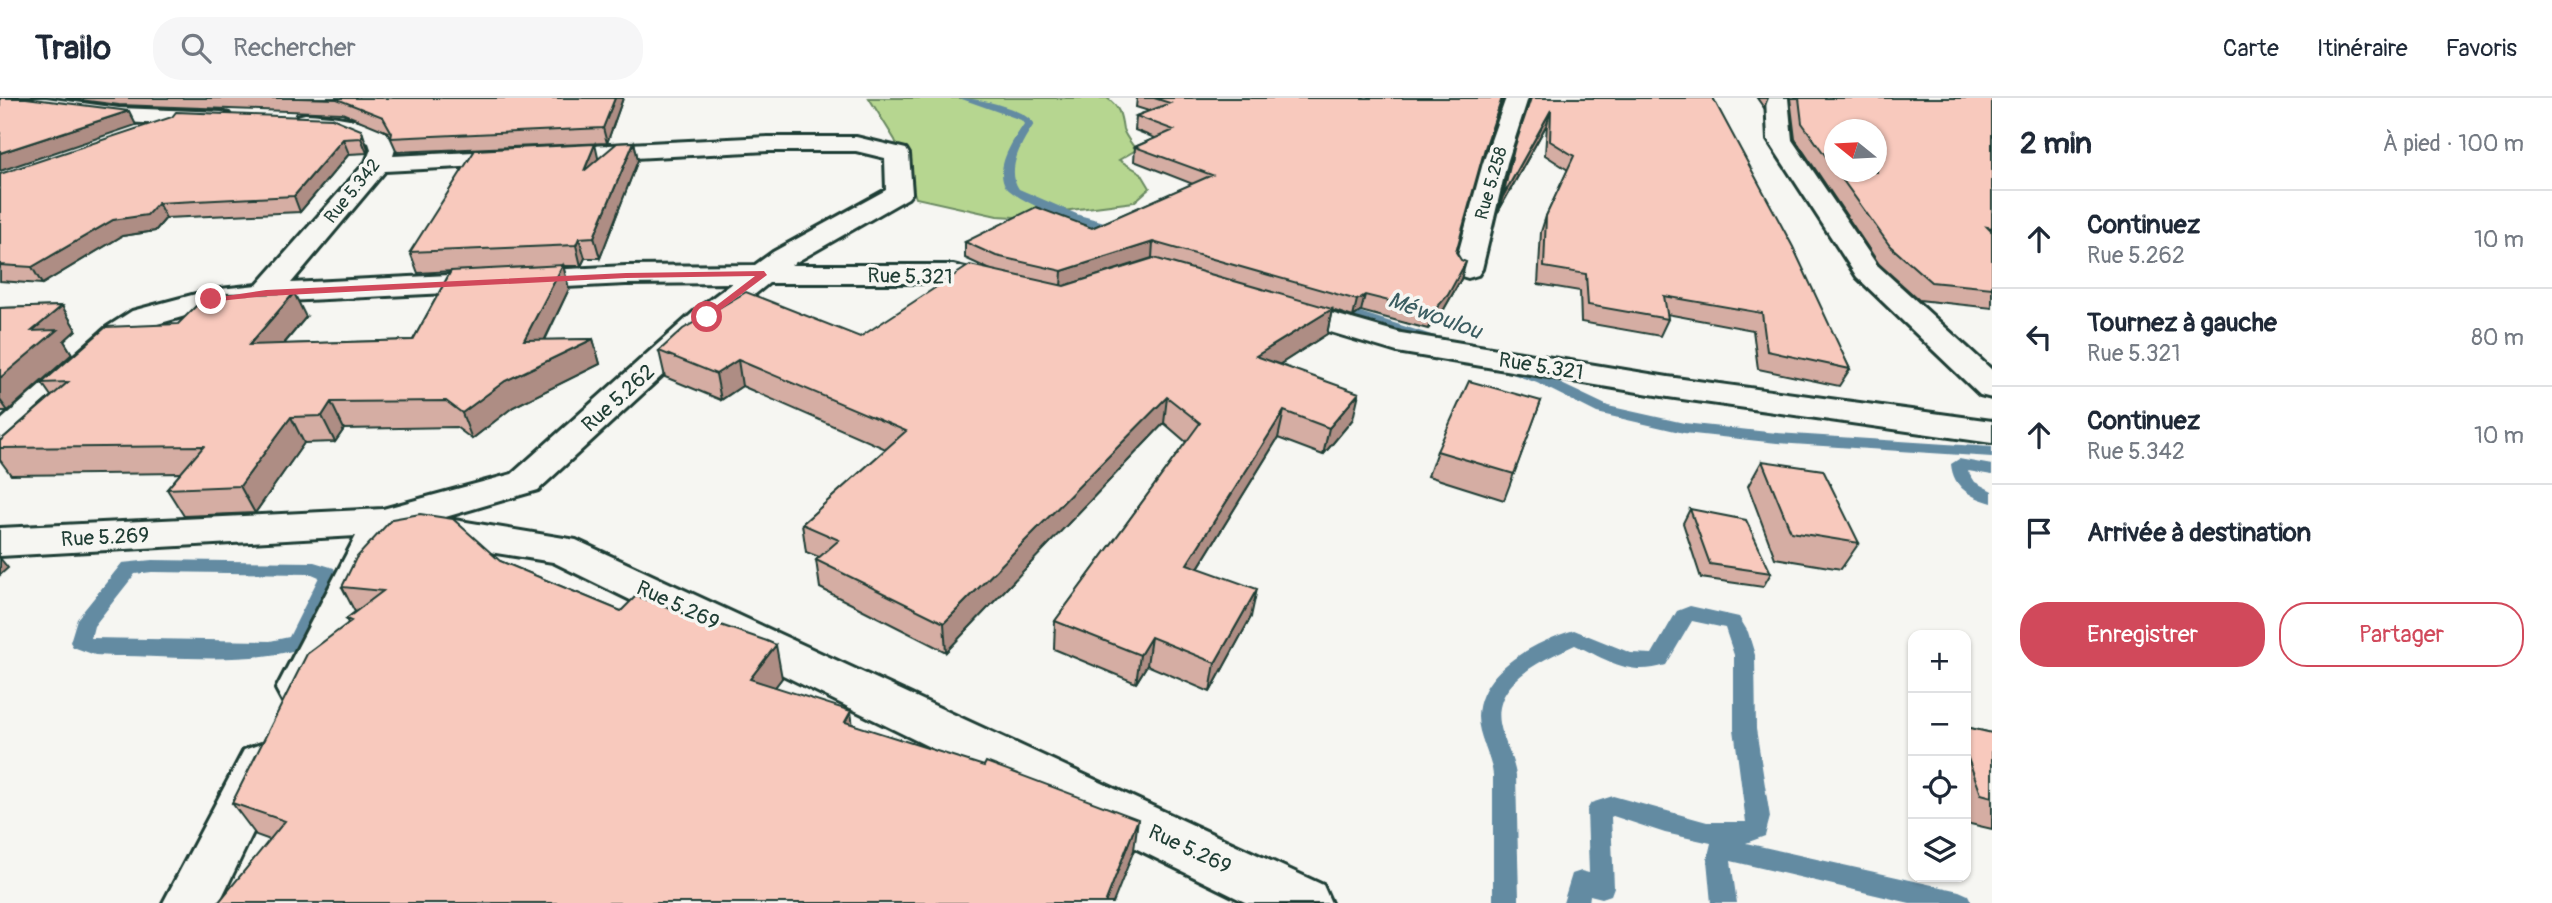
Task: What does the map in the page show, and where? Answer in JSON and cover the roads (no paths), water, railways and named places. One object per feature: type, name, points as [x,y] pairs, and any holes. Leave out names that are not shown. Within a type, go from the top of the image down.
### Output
[{"type":"street","name":"Rue 5.342","points":[[0,98],[119,115],[342,123],[379,139],[383,149],[378,164],[266,293]]},
{"type":"street","name":"Rue 5.258","points":[[1468,269],[1495,163],[1517,98]]},
{"type":"street","points":[[1777,98],[1780,140],[1867,271],[1992,388]]},
{"type":"street","points":[[135,136],[233,117]]},
{"type":"street","name":"Rue 5.262","points":[[378,164],[768,144],[856,144],[897,154],[899,193],[783,258],[707,317],[525,482],[383,522]]},
{"type":"street","name":"Rue 5.321","points":[[266,293],[626,275],[764,274],[953,274],[1038,293]]},
{"type":"street","points":[[0,440],[118,334],[143,318],[211,299],[266,293]]},
{"type":"street","name":"Rue 5.321","points":[[1254,300],[1397,342],[1668,387],[1992,432]]},
{"type":"street","points":[[191,903],[383,522]]},
{"type":"street","name":"Rue 5.269","points":[[0,542],[383,522],[562,550],[1303,903]]},
{"type":"waterway","name":"Méwoulou","points":[[964,98],[1025,118],[1029,124],[1015,148],[1009,167],[1008,176],[1015,191],[1075,218],[1122,231]]},
{"type":"waterway","name":"Méwoulou","points":[[1335,308],[1442,343]]},
{"type":"waterway","name":"Méwoulou","points":[[1501,365],[1542,380],[1603,410],[1684,428],[1777,438],[1992,452]]},
{"type":"waterway","points":[[1992,470],[1959,464],[1965,482],[1980,493],[1992,497]]},
{"type":"waterway","points":[[152,566],[314,568],[327,573],[328,577],[296,643],[270,649],[115,648],[95,647],[80,642],[84,624],[129,568],[152,566]]},
{"type":"waterway","points":[[1506,903],[1507,824],[1504,775],[1502,757],[1489,717],[1497,688],[1519,666],[1574,637],[1627,660],[1649,663],[1659,660],[1684,616],[1690,613],[1732,622],[1738,632],[1744,655],[1745,729],[1758,817],[1757,829],[1744,834],[1707,832],[1613,806],[1599,810],[1602,887],[1581,882],[1576,903]]},
{"type":"waterway","points":[[1724,903],[1719,860],[1721,848],[1959,903]]}]
